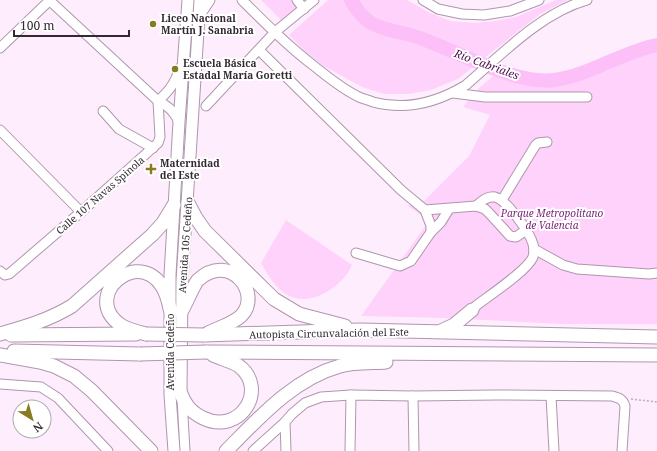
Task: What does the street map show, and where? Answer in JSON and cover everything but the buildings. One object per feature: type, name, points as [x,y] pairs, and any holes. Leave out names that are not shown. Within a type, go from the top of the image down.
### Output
[{"type":"highway","points":[[188,203],[205,231],[274,299],[299,314],[360,330]]},
{"type":"highway","points":[[0,335],[40,322],[57,315],[72,306],[152,235],[163,223],[174,205]]},
{"type":"highway","points":[[146,334],[123,327],[114,319],[108,309],[107,297],[111,286],[120,277],[132,272],[142,272],[153,276],[162,286],[175,311],[196,282],[202,277],[218,269],[229,271],[237,276],[244,284],[249,297],[246,308],[235,320],[204,335]]},
{"type":"highway","points":[[439,332],[454,324],[472,310]]},
{"type":"highway","points":[[472,310],[470,321],[472,326],[481,334]]},
{"type":"highway","name":"Autopista Circunvalación del Este","points":[[0,335],[204,335],[360,330],[657,337]]},
{"type":"highway","name":"Autopista Circunvalación del Este","points":[[0,350],[140,354],[206,352],[447,355],[657,355]]},
{"type":"highway","points":[[181,394],[186,405],[192,411],[198,416],[213,422],[221,423],[229,421],[245,410],[251,397],[252,387],[248,376],[238,366],[206,352]]},
{"type":"highway","points":[[0,355],[40,362],[59,368],[74,376],[92,391],[151,451]]},
{"type":"highway","points":[[226,451],[267,410],[295,387],[317,374],[341,366],[447,355]]},
{"type":"main road","name":"Avenida 105 Cedeño","points":[[174,205],[188,0]]},
{"type":"main road","name":"Avenida 105 Cedeño","points":[[181,394],[175,311],[182,281],[200,0]]},
{"type":"main road","points":[[198,15],[210,0]]},
{"type":"main road","name":"Avenida Cedeño","points":[[174,205],[175,311],[170,395],[174,451]]},
{"type":"street","points":[[0,48],[49,0],[158,101],[168,106],[175,113],[179,122]]},
{"type":"street","points":[[242,0],[306,60],[336,84],[360,98],[381,104],[401,106],[436,100],[453,93],[466,85],[542,21],[561,10],[587,0]]},
{"type":"street","points":[[296,0],[304,8]]},
{"type":"street","points":[[206,106],[275,32],[314,0]]},
{"type":"street","points":[[423,0],[438,9],[462,14],[484,15],[510,11],[539,0]]},
{"type":"street","points":[[259,50],[401,190],[425,210],[430,222],[431,232]]},
{"type":"street","points":[[158,101],[169,91],[176,81],[183,60]]},
{"type":"street","points":[[453,93],[485,97],[587,97]]},
{"type":"street","name":"Calle 107 Navas Spinola","points":[[4,273],[81,212],[158,143],[160,137],[158,101]]},
{"type":"street","points":[[103,111],[119,129],[153,148]]},
{"type":"street","points":[[0,130],[81,212]]},
{"type":"street","points":[[502,200],[534,146],[538,143],[547,142]]},
{"type":"street","points":[[472,310],[524,268],[532,259],[534,250],[533,243],[526,230],[502,200],[494,197],[488,198],[476,206]]},
{"type":"street","points":[[425,210],[476,206],[489,213],[510,236],[516,237],[526,230]]},
{"type":"street","points":[[356,253],[394,265],[405,265],[411,261],[431,232],[441,222],[449,208]]},
{"type":"street","points":[[534,250],[563,264],[578,269],[649,274],[657,273]]},
{"type":"street","points":[[0,384],[41,387],[58,398],[108,451]]},
{"type":"street","name":"Avenida Cedeño","points":[[181,394],[185,451]]},
{"type":"street","points":[[253,451],[292,414],[305,404],[321,397],[351,395],[413,396],[496,394],[612,396],[620,398],[624,402],[625,406],[622,451]]},
{"type":"street","points":[[350,451],[351,395]]},
{"type":"street","points":[[413,396],[414,451]]},
{"type":"street","points":[[551,396],[554,451]]},
{"type":"street","points":[[284,422],[286,451]]},
{"type":"path","points":[[624,402],[629,399],[657,402]]},
{"type":"green space","points":[[261,0],[309,0],[284,23]]},
{"type":"green space","points":[[328,0],[407,0],[428,12],[450,21],[475,23],[516,17],[556,0],[568,0],[540,14],[458,79],[431,90],[408,94],[384,94],[362,87],[322,65],[289,35]]},
{"type":"green space","name":"Parque Metropolitano de Valencia","points":[[657,45],[657,324],[562,324],[444,318],[361,316],[429,221],[408,206],[417,197],[424,201],[469,156],[490,115],[463,107],[479,88],[493,76],[525,81],[548,82],[617,60],[645,47]]},
{"type":"green space","points":[[286,220],[352,265],[343,279],[330,290],[318,296],[307,299],[297,299],[289,296],[281,290],[267,274],[261,263]]},
{"type":"waterway","name":"Río Cabriales","points":[[351,0],[363,17],[378,26],[417,37],[503,72],[538,80],[554,80],[568,77],[593,69],[644,48],[657,45]]},
{"type":"place","name":"Liceo Nacional Martín J. Sanabria","points":[[153,24]]},
{"type":"place","name":"Escuela Básica Estadal María Goretti","points":[[175,69]]},
{"type":"place","name":"Maternidad del Este","points":[[151,169]]}]
